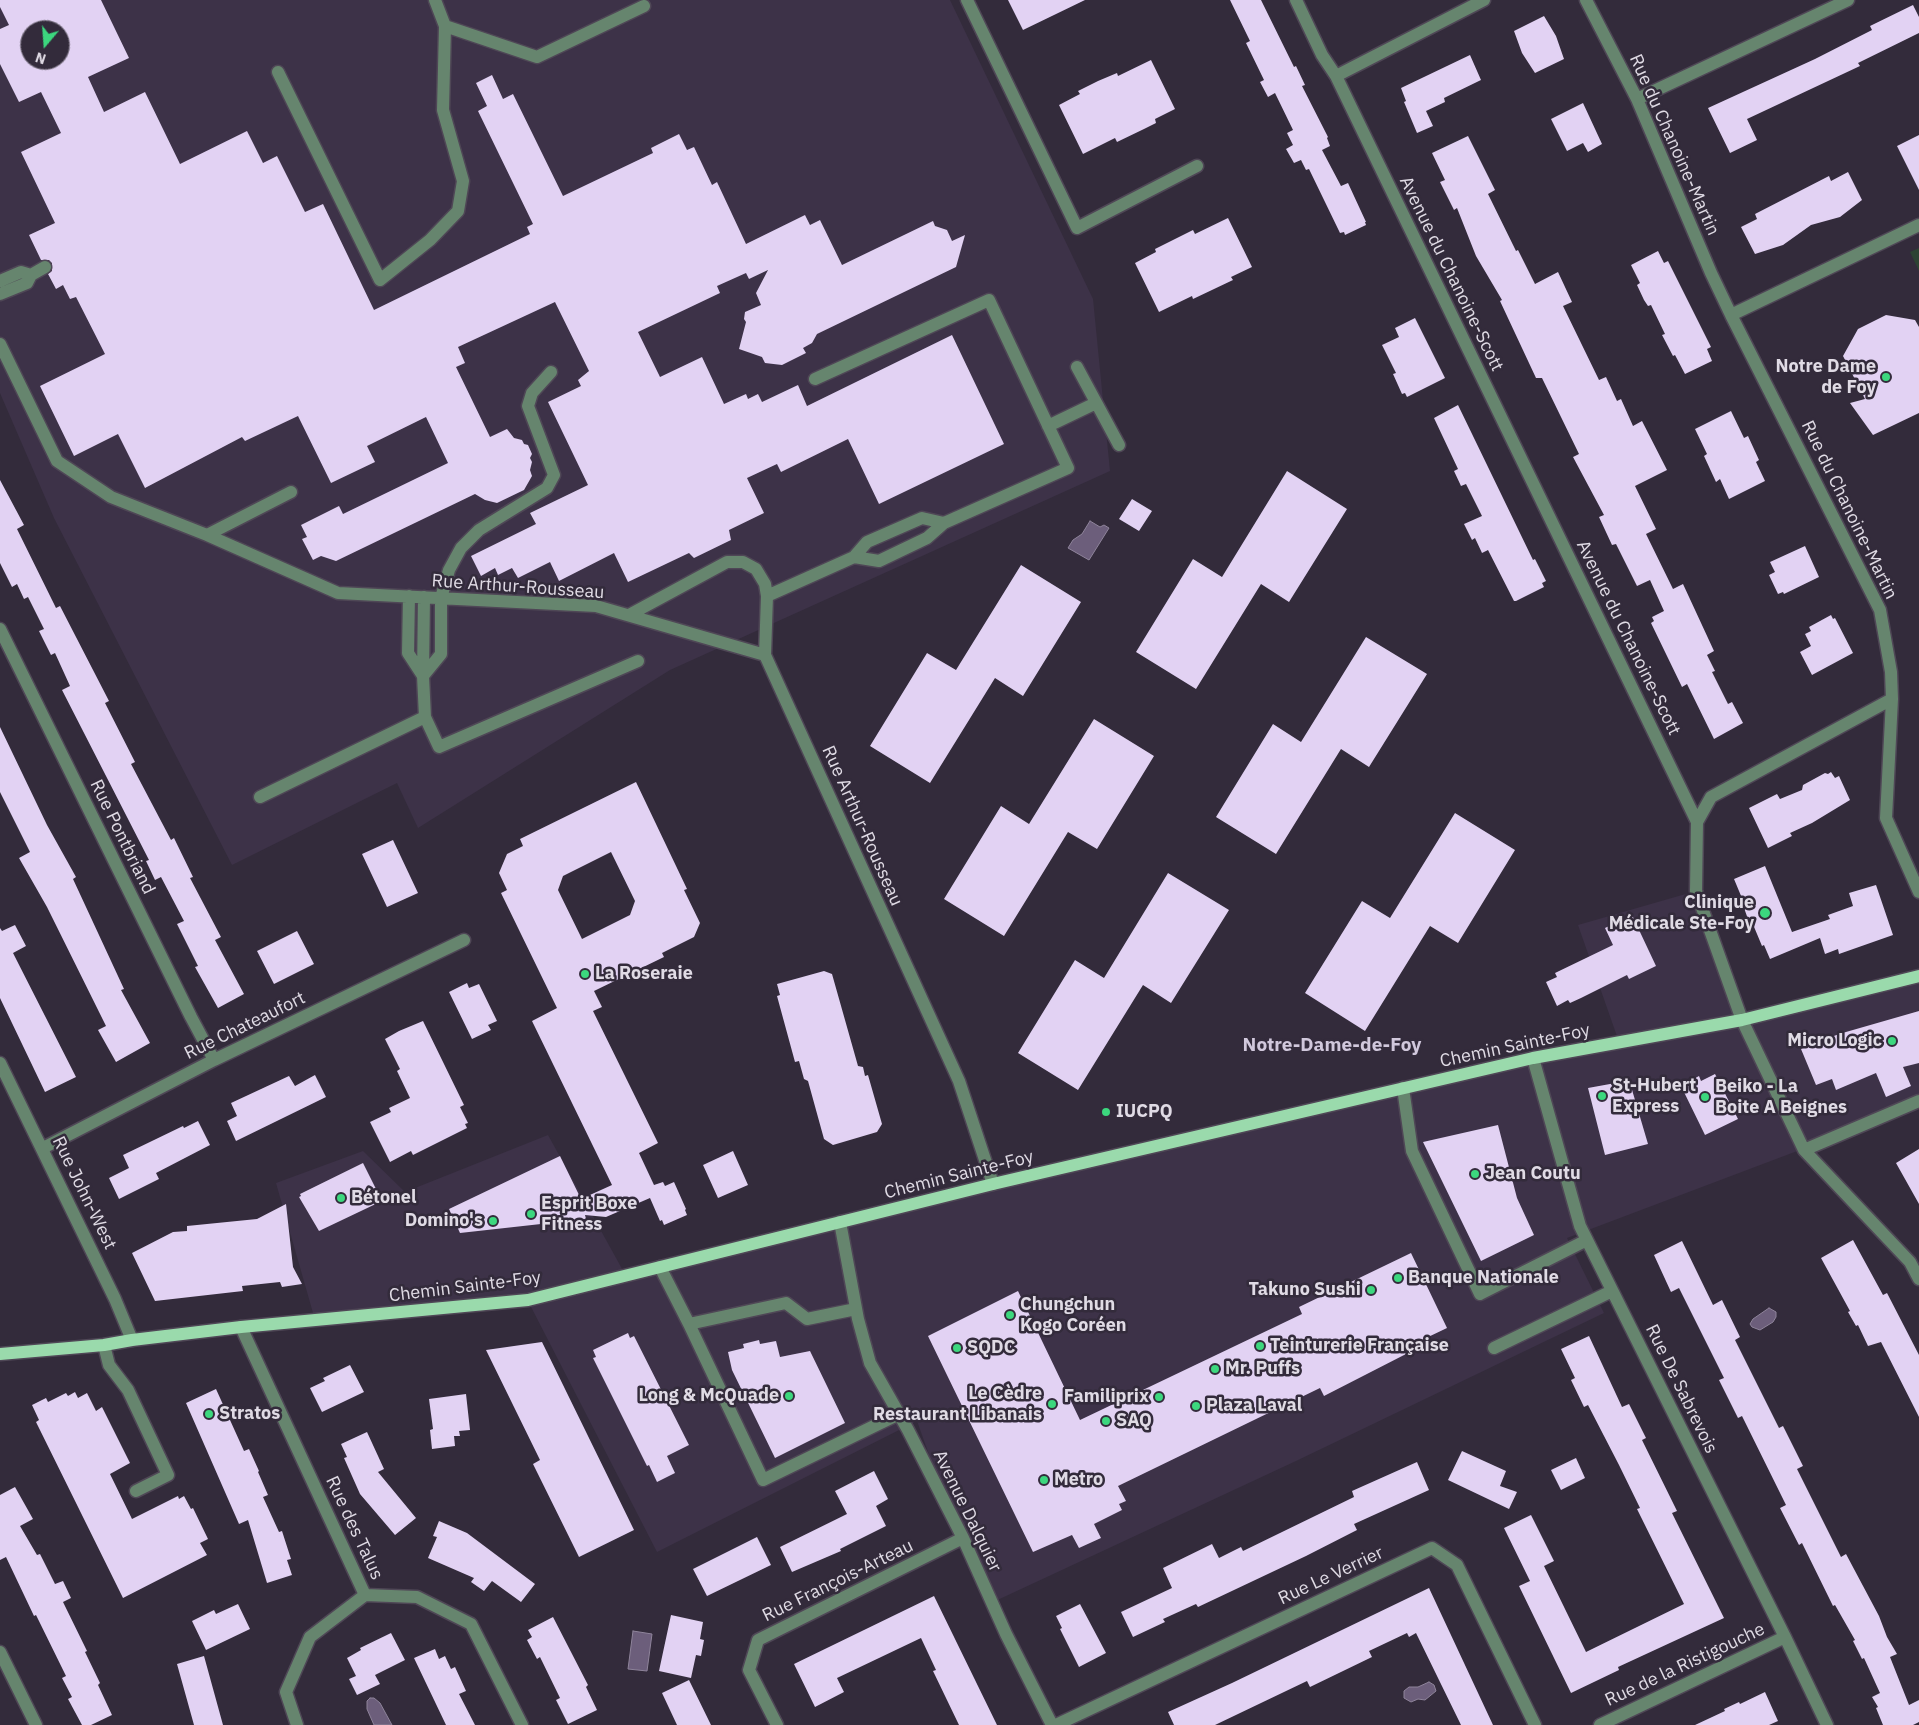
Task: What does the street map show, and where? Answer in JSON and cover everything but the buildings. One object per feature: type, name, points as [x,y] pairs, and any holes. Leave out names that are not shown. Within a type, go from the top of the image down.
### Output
[{"type":"main road","name":"Chemin Sainte-Foy","points":[[0,1354],[104,1345],[241,1327],[528,1300],[993,1184],[1403,1088],[1533,1058],[1742,1020],[1919,976]]},
{"type":"street","points":[[278,72],[380,280],[430,240],[458,211],[464,181],[443,110],[445,26],[435,0]]},
{"type":"street","points":[[967,0],[1077,228],[1197,166]]},
{"type":"street","name":"Avenue du Chanoine-Scott","points":[[1296,0],[1322,55],[1336,76],[1697,822],[1696,891],[1742,1020],[1804,1150],[1910,1262],[1919,1279]]},
{"type":"street","points":[[1336,76],[1484,0]]},
{"type":"street","name":"Rue du Chanoine-Martin","points":[[1586,0],[1637,99],[1711,273],[1731,315],[1880,610],[1891,672],[1892,699],[1886,818],[1919,892]]},
{"type":"street","points":[[1637,99],[1848,0]]},
{"type":"street","points":[[445,26],[537,57],[644,6]]},
{"type":"street","points":[[1731,315],[1919,225]]},
{"type":"street","points":[[0,294],[27,283],[31,275],[45,267]]},
{"type":"street","points":[[0,281],[21,272],[31,275]]},
{"type":"street","points":[[815,379],[989,300],[1068,468],[944,523],[927,538],[879,561],[854,557]]},
{"type":"street","name":"Rue Arthur-Rousseau","points":[[0,344],[57,461],[111,497],[208,536],[338,593],[596,606],[765,655],[959,1081],[993,1184]]},
{"type":"street","points":[[1077,367],[1119,445]]},
{"type":"street","points":[[423,676],[441,654],[442,598],[449,570],[460,548],[479,530],[547,488],[554,475],[528,406],[532,393],[551,372]]},
{"type":"street","points":[[1048,426],[1096,403]]},
{"type":"street","points":[[208,536],[291,492]]},
{"type":"street","points":[[767,596],[854,557],[867,542],[922,518],[944,523]]},
{"type":"street","points":[[629,615],[727,562],[743,562],[756,569],[765,584],[767,596],[765,655]]},
{"type":"street","points":[[409,596],[408,653],[423,676]]},
{"type":"street","points":[[424,598],[423,676],[425,717],[439,747],[638,661]]},
{"type":"street","name":"Rue Pontbriand","points":[[0,630],[214,1060]]},
{"type":"street","points":[[1697,822],[1711,797],[1892,699]]},
{"type":"street","points":[[260,797],[425,717]]},
{"type":"street","name":"Rue Chateaufort","points":[[43,1148],[214,1060],[464,940]]},
{"type":"street","name":"Rue De Sabrevois","points":[[1533,1058],[1580,1226],[1785,1636],[1827,1725]]},
{"type":"street","name":"Rue John-West","points":[[0,1063],[115,1298],[132,1340]]},
{"type":"street","points":[[1403,1088],[1412,1150],[1480,1294],[1587,1240]]},
{"type":"street","points":[[1804,1150],[1919,1101]]},
{"type":"street","name":"Avenue Dalquier","points":[[840,1222],[856,1309],[870,1363],[899,1414],[963,1538],[1006,1634],[1052,1725]]},
{"type":"street","points":[[660,1267],[763,1480],[899,1414]]},
{"type":"street","points":[[1494,1348],[1612,1291]]},
{"type":"street","points":[[689,1324],[786,1303],[807,1319],[856,1309]]},
{"type":"street","name":"Rue des Talus","points":[[241,1327],[365,1595],[417,1597],[471,1624],[522,1725]]},
{"type":"street","points":[[104,1345],[109,1365],[128,1390],[168,1475],[136,1491]]},
{"type":"street","name":"Rue François-Arteau","points":[[777,1725],[749,1670],[758,1640],[963,1538]]},
{"type":"street","name":"Rue Le Verrier","points":[[1056,1725],[1432,1548],[1456,1565],[1535,1725]]},
{"type":"street","points":[[298,1725],[286,1692],[310,1637],[365,1595]]},
{"type":"street","name":"Rue de la Ristigouche","points":[[1600,1725],[1785,1636]]},
{"type":"street","points":[[0,1652],[36,1725]]},
{"type":"shaded area","points":[[0,0],[950,0],[1093,299],[1110,471],[670,670],[418,828],[397,783],[232,865],[54,518],[0,393]]},
{"type":"shaded area","points":[[1090,521],[1100,527],[1104,525],[1109,528],[1089,560],[1068,548],[1073,540],[1082,534]]},
{"type":"shaded area","points":[[1696,891],[1742,1020],[1919,976],[1919,1105],[1567,1238],[1604,1313],[1296,1461],[991,1603],[958,1536],[917,1421],[657,1552],[528,1301],[315,1320],[276,1183],[363,1151],[405,1192],[548,1135],[626,1276],[1619,1042],[1578,925]]},
{"type":"shaded area","points":[[1769,1308],[1776,1312],[1773,1322],[1760,1330],[1752,1327],[1750,1324],[1753,1319]]},
{"type":"shaded area","points":[[633,1631],[652,1634],[647,1671],[628,1669]]},
{"type":"shaded area","points":[[1429,1682],[1434,1685],[1436,1691],[1425,1700],[1418,1699],[1411,1702],[1404,1698],[1404,1691],[1409,1687],[1418,1687]]},
{"type":"shaded area","points":[[370,1698],[374,1698],[380,1703],[392,1725],[374,1725],[367,1709],[367,1701]]},
{"type":"green space","points":[[1919,248],[1919,271],[1910,252]]},
{"type":"place","name":"Notre Dame de Foy","points":[[1886,377]]},
{"type":"place","name":"Clinique Médicale Ste-Foy","points":[[1765,913]]},
{"type":"place","name":"La Roseraie","points":[[585,974]]},
{"type":"place","name":"Micro Logic","points":[[1892,1041]]},
{"type":"place","name":"St-Hubert Express","points":[[1602,1096]]},
{"type":"place","name":"Beiko - La Boite A Beignes","points":[[1705,1097]]},
{"type":"place","name":"IUCPQ","points":[[1106,1112]]},
{"type":"place","name":"Jean Coutu","points":[[1475,1174]]},
{"type":"place","name":"Bétonel","points":[[341,1198]]},
{"type":"place","name":"Esprit Boxe Fitness","points":[[531,1214]]},
{"type":"place","name":"Domino's","points":[[493,1221]]},
{"type":"place","name":"Banque Nationale","points":[[1398,1278]]},
{"type":"place","name":"Takuno Sushi","points":[[1371,1290]]},
{"type":"place","name":"Chungchun Kogo Coréen","points":[[1010,1315]]},
{"type":"place","name":"Teinturerie Française","points":[[1260,1346]]},
{"type":"place","name":"SQDC","points":[[957,1348]]},
{"type":"place","name":"Mr. Puffs","points":[[1215,1369]]},
{"type":"place","name":"Long & McQuade","points":[[789,1396]]},
{"type":"place","name":"Familiprix","points":[[1159,1397]]},
{"type":"place","name":"Le Cèdre Restaurant Libanais","points":[[1052,1404]]},
{"type":"place","name":"Plaza Laval","points":[[1196,1406]]},
{"type":"place","name":"Stratos","points":[[209,1414]]},
{"type":"place","name":"SAQ","points":[[1106,1421]]},
{"type":"place","name":"Metro","points":[[1044,1480]]},
{"type":"district","name":"Notre-Dame-de-Foy","points":[[1332,1046]]}]
